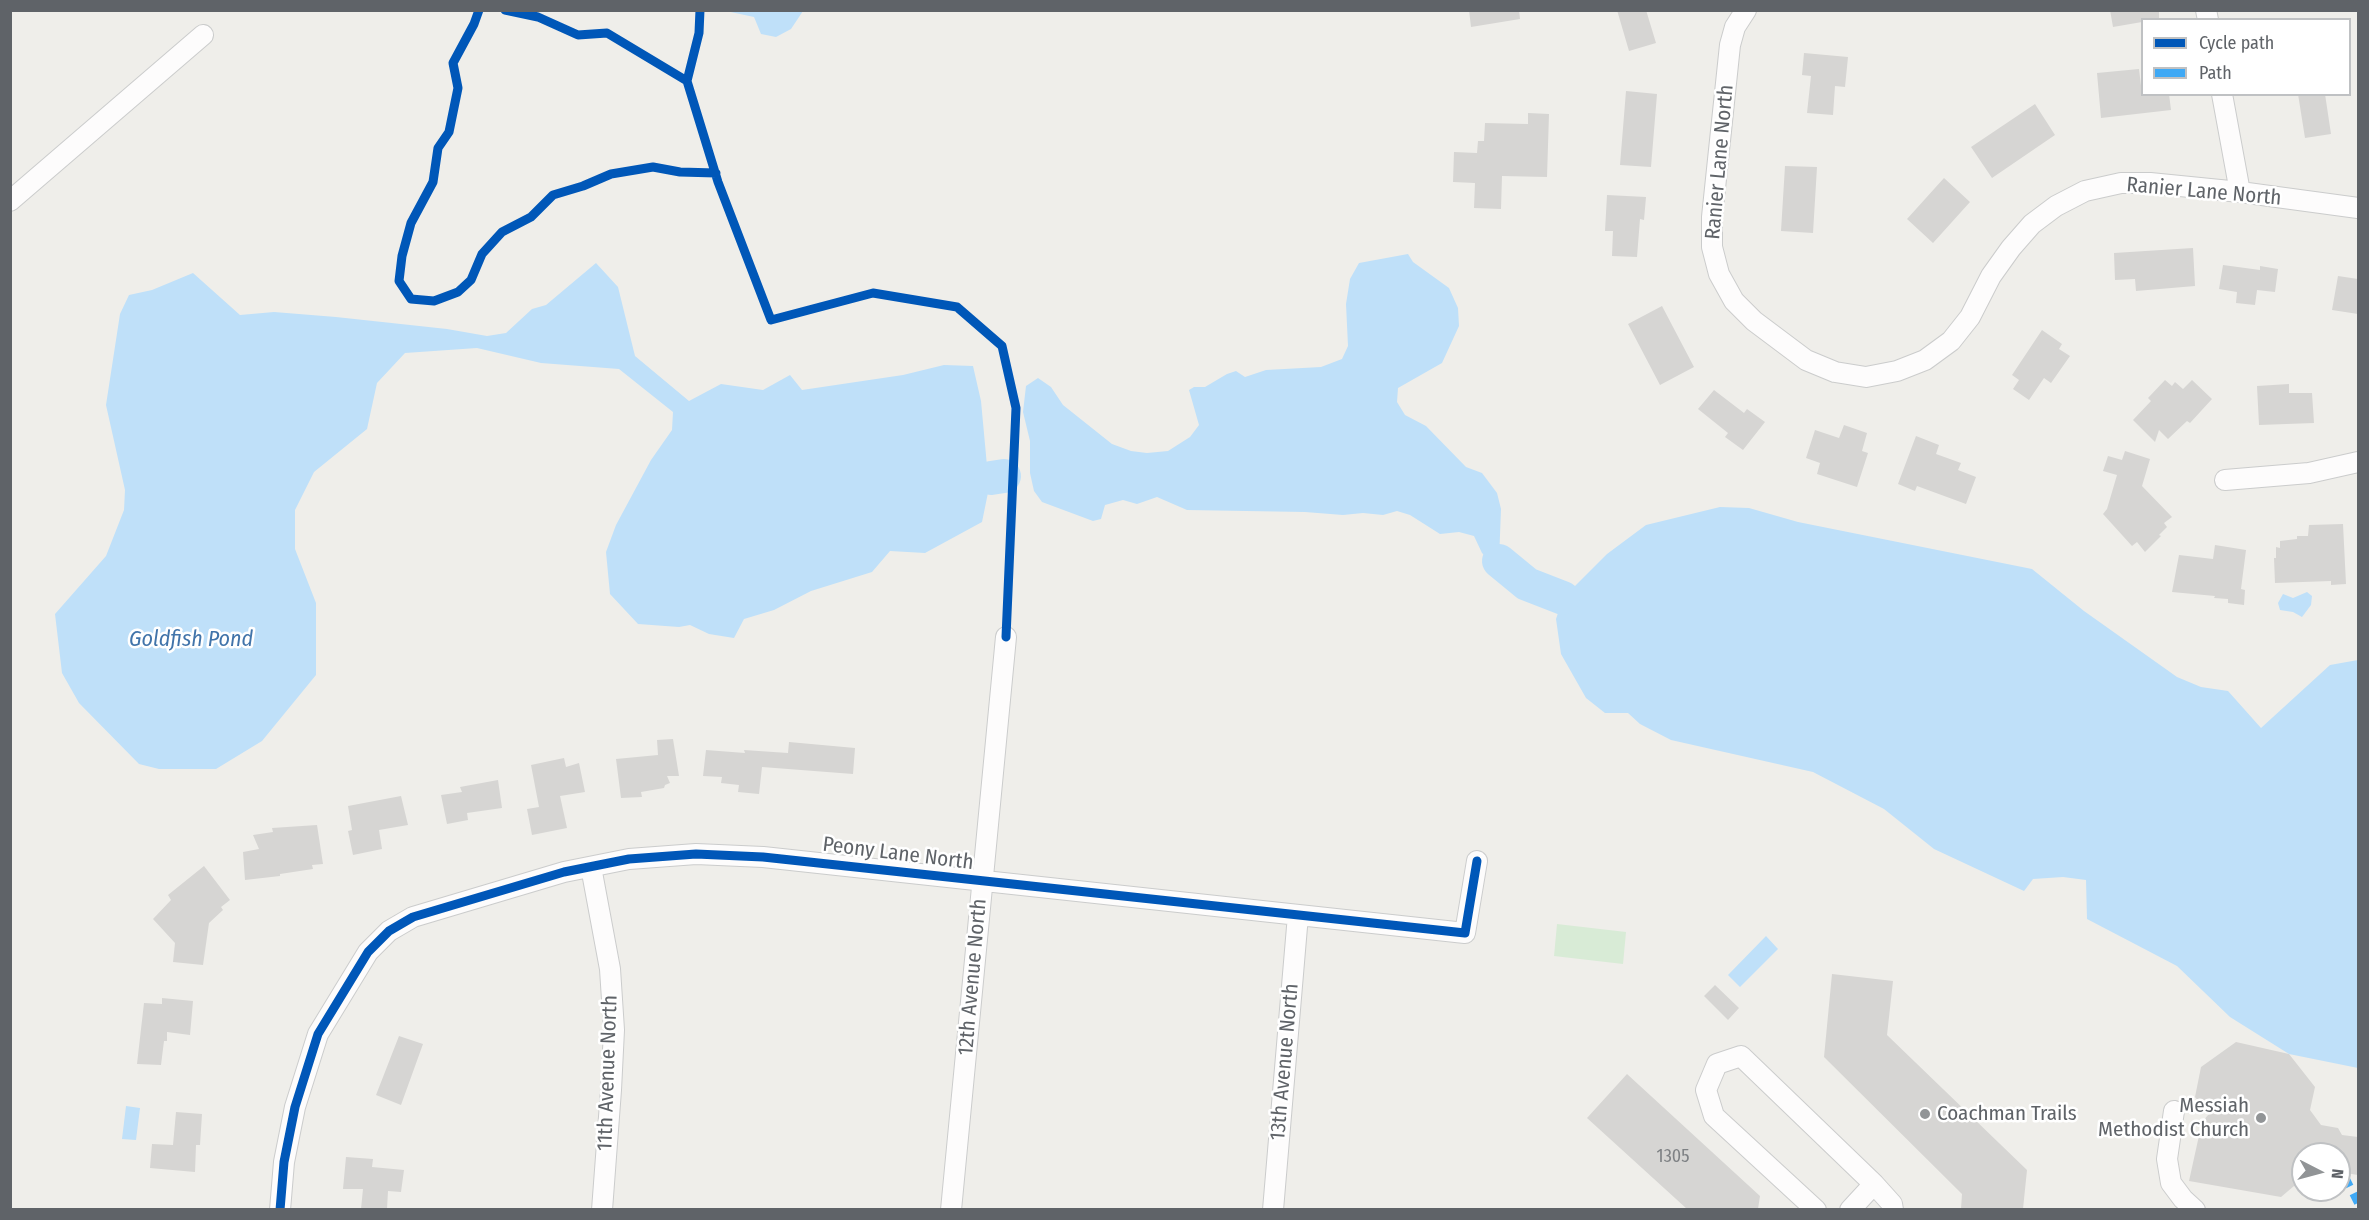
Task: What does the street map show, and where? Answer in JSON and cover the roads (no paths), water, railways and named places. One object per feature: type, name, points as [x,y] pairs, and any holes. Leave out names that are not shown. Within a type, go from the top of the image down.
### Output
[{"type":"street","name":"Ranier Lane North","points":[[1746,10],[1735,27],[1730,45],[1712,217],[1712,247],[1719,274],[1734,301],[1754,321],[1806,360],[1835,372],[1866,377],[1897,371],[1925,360],[1951,341],[1970,317],[1991,276],[2032,224],[2056,206],[2085,191],[2121,183],[2150,183],[2240,192],[2358,208]]},
{"type":"street","points":[[10,201],[203,35]]},
{"type":"street","points":[[2222,96],[2240,192]]},
{"type":"street","points":[[2224,480],[2309,473],[2358,462]]},
{"type":"street","name":"12th Avenue North","points":[[951,1209],[1006,637]]},
{"type":"street","name":"Peony Lane North","points":[[280,1209],[284,1162],[295,1107],[318,1034],[368,952],[389,931],[413,917],[564,872],[629,859],[696,854],[763,857],[1465,933],[1477,861]]},
{"type":"street","name":"11th Avenue North","points":[[591,867],[610,969],[614,1030],[602,1209]]},
{"type":"street","name":"13th Avenue North","points":[[1272,1209],[1298,915]]},
{"type":"street","points":[[1816,1209],[1714,1116],[1706,1090],[1717,1064],[1741,1056],[1874,1184],[1892,1204],[1893,1209]]},
{"type":"street","points":[[2174,1111],[2167,1159],[2171,1183],[2183,1199],[2195,1209]]},
{"type":"street","points":[[1850,1209],[1874,1184]]},
{"type":"water","points":[[726,11],[803,11],[791,29],[776,37],[761,34],[754,17]]},
{"type":"water","points":[[1408,254],[1413,262],[1449,288],[1458,308],[1459,326],[1442,363],[1398,388],[1397,402],[1405,415],[1426,426],[1466,467],[1482,473],[1497,493],[1501,509],[1499,561],[1492,563],[1482,553],[1474,536],[1459,532],[1440,534],[1410,515],[1397,511],[1383,515],[1363,513],[1343,515],[1187,510],[1157,497],[1137,504],[1123,500],[1105,505],[1101,519],[1093,521],[1042,502],[1034,491],[1030,473],[1030,441],[1023,412],[1026,386],[1038,378],[1051,387],[1063,405],[1112,444],[1131,451],[1147,453],[1168,451],[1190,437],[1199,425],[1189,390],[1194,387],[1205,387],[1236,371],[1245,377],[1266,370],[1321,367],[1342,359],[1348,346],[1346,304],[1350,279],[1359,263]]},
{"type":"water","name":"Goldfish Pond","points":[[596,263],[618,287],[635,356],[689,401],[721,384],[763,390],[790,375],[802,390],[903,375],[944,365],[973,366],[981,401],[987,466],[991,478],[982,522],[925,553],[890,551],[872,572],[811,591],[774,610],[744,619],[734,638],[709,634],[690,625],[679,627],[638,624],[610,594],[606,552],[616,525],[651,460],[672,430],[673,412],[619,369],[541,363],[477,348],[405,353],[377,383],[367,429],[314,472],[295,510],[295,549],[316,603],[316,675],[262,741],[216,769],[159,769],[139,764],[79,703],[62,673],[55,614],[106,556],[124,510],[125,490],[106,405],[120,314],[129,295],[152,290],[193,273],[240,315],[274,312],[336,317],[447,329],[487,336],[506,333],[532,309],[546,305]]},
{"type":"water","points":[[1720,507],[1749,508],[1798,522],[2032,569],[2084,611],[2177,677],[2201,687],[2228,691],[2261,728],[2330,665],[2358,660],[2358,1068],[2289,1054],[2230,1017],[2177,966],[2087,919],[2086,880],[2063,877],[2033,879],[2024,891],[1934,849],[1884,809],[1813,772],[1671,740],[1640,724],[1628,713],[1605,713],[1586,698],[1561,654],[1556,619],[1563,598],[1607,554],[1646,525]]},
{"type":"water","points":[[2307,592],[2312,596],[2311,605],[2302,617],[2293,612],[2280,610],[2278,603],[2283,594],[2293,598]]},
{"type":"water","points":[[1766,936],[1778,949],[1740,987],[1728,975]]},
{"type":"water","points":[[126,1106],[140,1108],[136,1140],[122,1139]]},
{"type":"waterway","points":[[991,478],[1004,476]]},
{"type":"waterway","points":[[1499,561],[1527,584],[1563,598]]},
{"type":"place","name":"Coachman Trails","points":[[1925,1114]]},
{"type":"place","name":"Messiah Methodist Church","points":[[2261,1118]]}]
